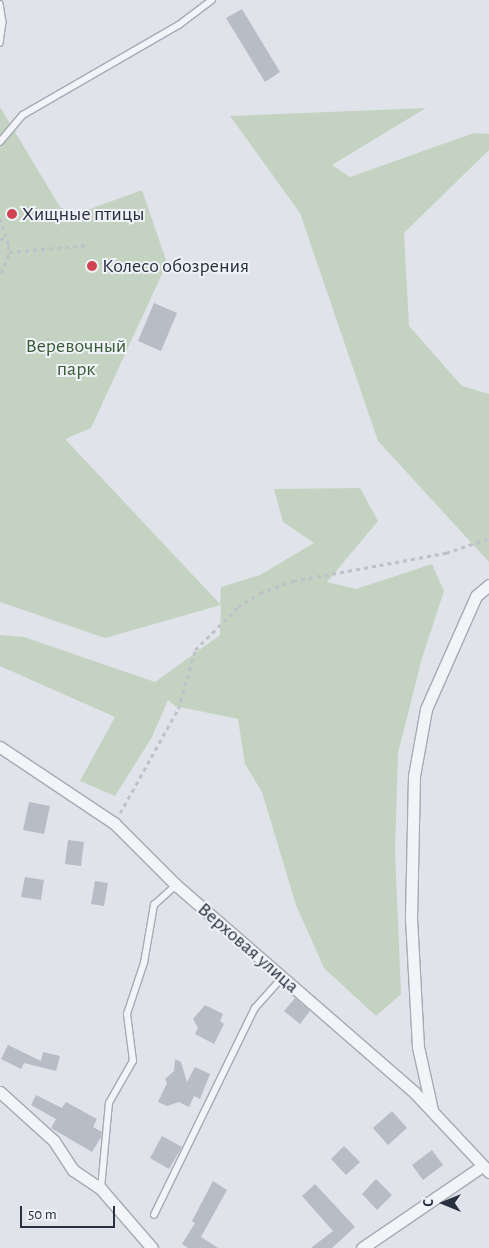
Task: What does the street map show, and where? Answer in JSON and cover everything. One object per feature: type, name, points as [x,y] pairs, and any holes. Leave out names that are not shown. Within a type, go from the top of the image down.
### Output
[{"type":"street","points":[[432,1112],[418,1046],[411,919],[414,776],[426,710],[476,596],[489,586]]},
{"type":"street","name":"Верховая улица","points":[[0,747],[114,823],[176,885],[282,978],[366,1048],[432,1112],[486,1169],[362,1248]]},
{"type":"street","points":[[0,1092],[54,1141],[73,1170],[101,1189],[152,1248]]},
{"type":"lane","points":[[0,142],[23,115],[180,25],[212,0]]},
{"type":"lane","points":[[0,4],[4,22],[0,43]]},
{"type":"lane","points":[[101,1189],[109,1103],[133,1061],[127,1014],[144,963],[154,905],[176,885]]},
{"type":"lane","points":[[154,1215],[255,1008],[282,978]]},
{"type":"path","points":[[0,218],[9,252],[0,276]]},
{"type":"path","points":[[0,240],[6,236]]},
{"type":"path","points":[[9,252],[90,245]]},
{"type":"path","points":[[114,823],[178,710],[195,650],[238,607],[260,593],[293,581],[446,553],[489,538]]},
{"type":"green space","name":"Веревочный парк","points":[[0,107],[60,207],[74,215],[142,190],[167,263],[91,428],[65,439],[220,604],[221,587],[260,575],[314,543],[283,522],[274,489],[360,488],[378,521],[327,582],[356,589],[432,564],[444,591],[422,658],[398,753],[395,851],[401,994],[376,1016],[324,968],[296,905],[262,792],[245,764],[238,719],[175,706],[168,700],[152,737],[115,796],[80,781],[115,717],[0,666],[0,635],[24,637],[155,682],[220,635],[221,605],[105,638],[0,602]]},
{"type":"green space","points":[[426,108],[332,165],[350,177],[474,133],[489,134],[489,150],[404,233],[409,326],[462,386],[489,394],[489,562],[378,441],[300,213],[230,116]]},
{"type":"building","points":[[242,9],[280,72],[265,82],[226,18]]},
{"type":"building","points":[[154,303],[177,313],[161,351],[138,341]]},
{"type":"building","points":[[29,802],[50,806],[44,834],[23,830]]},
{"type":"building","points":[[68,840],[84,842],[81,866],[65,864]]},
{"type":"building","points":[[25,877],[44,880],[41,900],[21,897]]},
{"type":"building","points":[[95,881],[108,883],[104,906],[91,904]]},
{"type":"building","points":[[295,998],[310,1011],[300,1024],[284,1011]]},
{"type":"building","points":[[205,1005],[223,1014],[220,1021],[224,1024],[214,1044],[195,1034],[198,1028],[193,1019]]},
{"type":"building","points":[[8,1045],[41,1061],[43,1052],[60,1056],[56,1071],[24,1063],[21,1069],[1,1059]]},
{"type":"building","points":[[175,1059],[181,1062],[187,1082],[195,1067],[210,1074],[200,1099],[194,1096],[189,1107],[179,1102],[167,1106],[158,1102],[167,1083],[165,1079],[174,1071]]},
{"type":"building","points":[[36,1095],[62,1108],[66,1102],[97,1119],[93,1127],[102,1132],[92,1152],[51,1128],[56,1119],[31,1105]]},
{"type":"building","points":[[392,1111],[407,1128],[388,1145],[373,1128]]},
{"type":"building","points":[[162,1136],[182,1147],[169,1169],[150,1158]]},
{"type":"building","points":[[344,1146],[360,1162],[346,1175],[331,1159]]},
{"type":"building","points":[[432,1150],[443,1165],[423,1180],[412,1165]]},
{"type":"building","points":[[376,1179],[392,1195],[377,1210],[362,1194]]},
{"type":"building","points":[[213,1181],[227,1190],[201,1237],[218,1248],[188,1248],[182,1244],[195,1223],[192,1221]]},
{"type":"building","points":[[315,1184],[355,1227],[332,1248],[311,1248],[333,1231],[302,1196]]},
{"type":"place","name":"Хищные птицы","points":[[12,214]]},
{"type":"place","name":"Колесо обозрения","points":[[92,266]]}]
